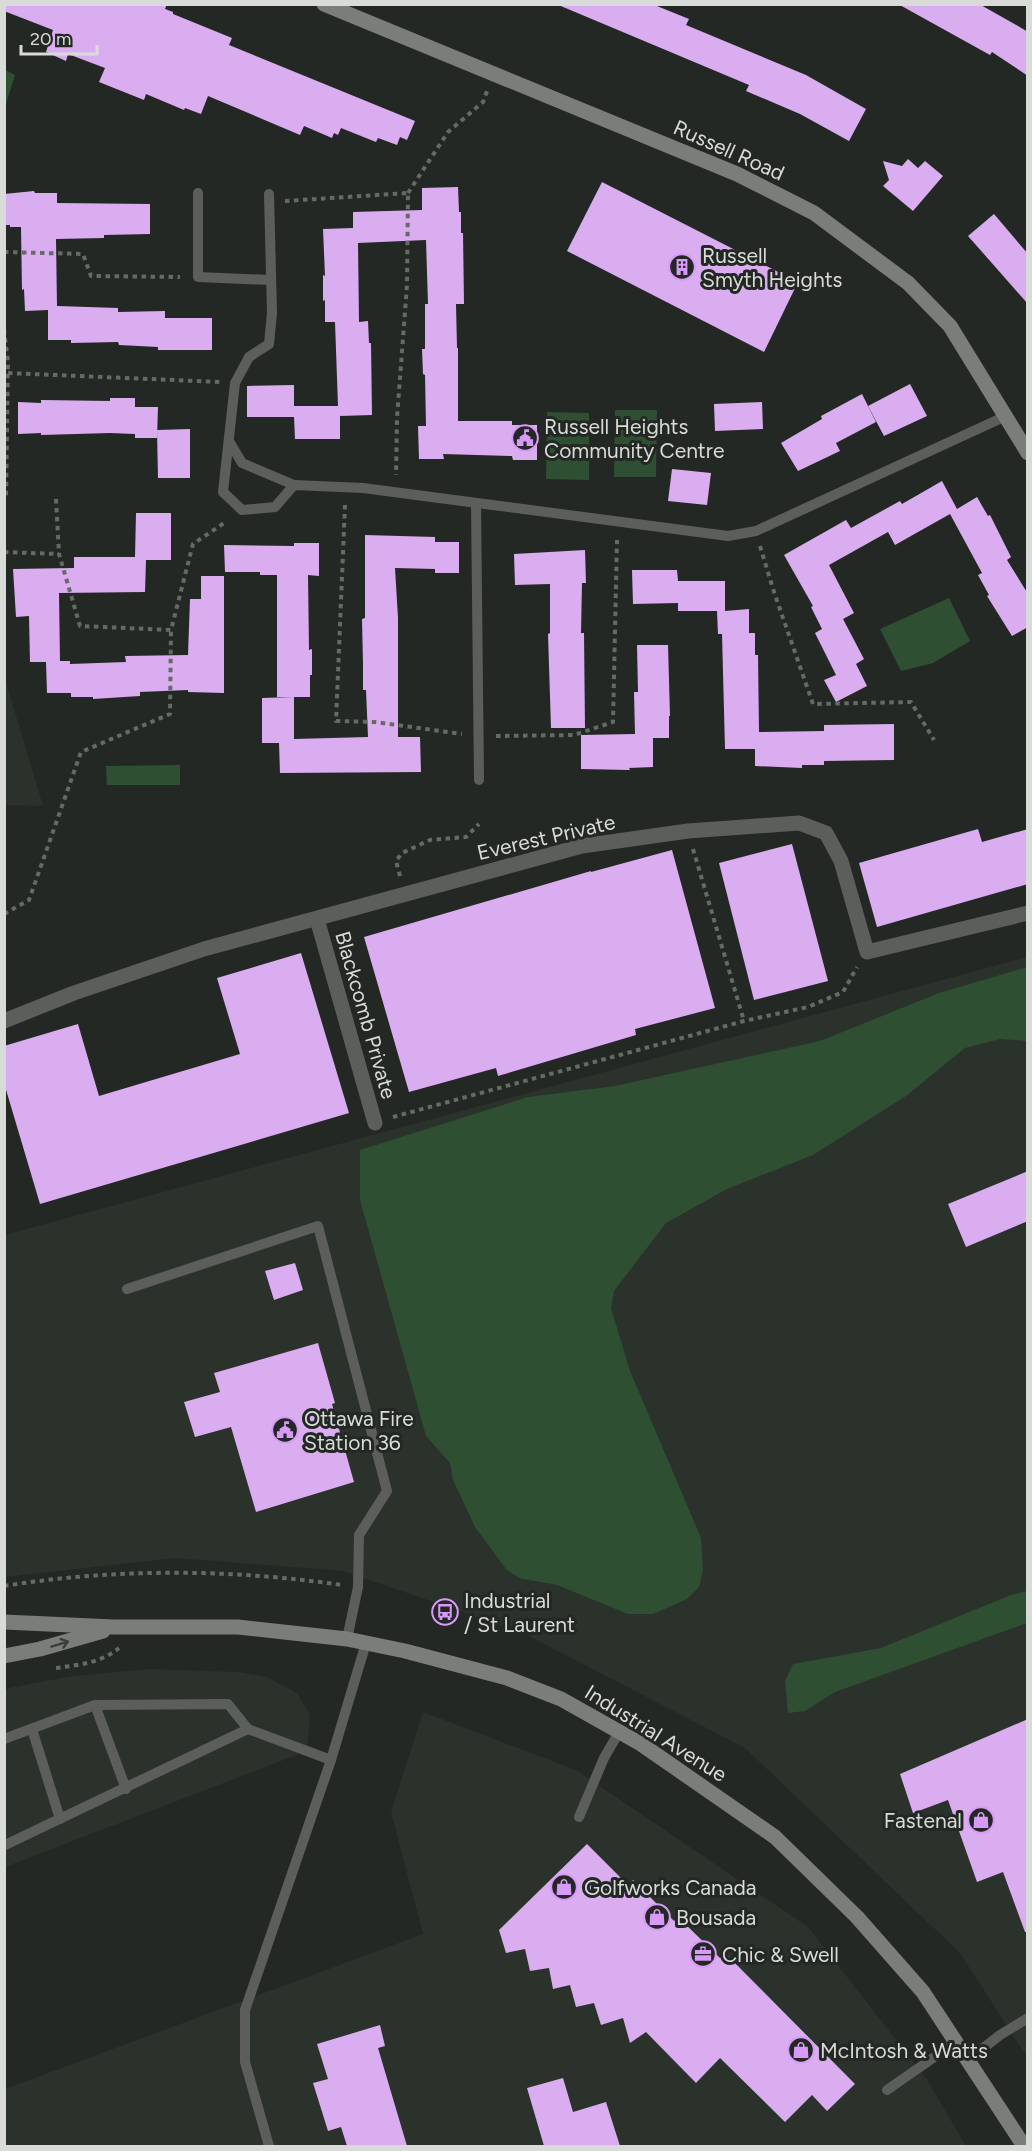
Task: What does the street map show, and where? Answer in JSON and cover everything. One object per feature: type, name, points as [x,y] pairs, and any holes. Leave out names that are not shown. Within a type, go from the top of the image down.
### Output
[{"type":"main road","name":"Russell Road","points":[[324,4],[737,174],[814,213],[908,283],[950,326],[1028,453]]},
{"type":"main road","name":"Industrial Avenue","points":[[4,1622],[114,1627],[238,1627],[347,1639],[405,1651],[507,1678],[561,1699],[641,1744],[775,1837],[857,1917],[923,1992],[1024,2146]]},
{"type":"main road","name":"Industrial Avenue","points":[[4,1656],[40,1649],[114,1627]]},
{"type":"street","name":"Everest Private","points":[[4,1021],[74,993],[204,949],[582,846],[688,831],[799,823],[826,833],[841,861],[867,952]]},
{"type":"street","points":[[867,952],[1028,913]]},
{"type":"street","name":"Blackcomb Private","points":[[317,919],[375,1123]]},
{"type":"lane","points":[[198,193],[198,277],[271,280]]},
{"type":"lane","points":[[269,198],[272,313],[269,344],[249,357],[235,383],[223,492],[242,510],[275,507],[294,485]]},
{"type":"lane","points":[[229,441],[242,463],[294,485],[396,492],[728,536],[756,531],[1006,416]]},
{"type":"lane","points":[[476,503],[478,780]]},
{"type":"lane","points":[[127,1288],[318,1227],[387,1491],[359,1535],[358,1587],[347,1639]]},
{"type":"lane","points":[[269,2146],[245,2062],[245,2010],[331,1760],[366,1643]]},
{"type":"lane","points":[[4,1739],[96,1705],[228,1704],[248,1729],[331,1760]]},
{"type":"lane","points":[[96,1705],[126,1789]]},
{"type":"lane","points":[[32,1729],[60,1819]]},
{"type":"lane","points":[[5,1844],[126,1789],[248,1729]]},
{"type":"lane","points":[[579,1817],[604,1758],[619,1732]]},
{"type":"lane","points":[[968,2060],[1000,2035],[1028,2018]]},
{"type":"lane","points":[[887,2090],[956,2042]]},
{"type":"path","points":[[396,492],[397,417],[407,285],[408,193],[448,132],[483,102],[494,74]]},
{"type":"path","points":[[269,198],[408,193]]},
{"type":"path","points":[[4,252],[82,254],[91,276],[198,277]]},
{"type":"path","points":[[4,329],[8,373],[6,499]]},
{"type":"path","points":[[8,373],[235,383]]},
{"type":"path","points":[[346,488],[336,721],[375,722],[478,737],[574,735],[613,722],[618,521]]},
{"type":"path","points":[[56,499],[59,554],[80,626],[171,630]]},
{"type":"path","points":[[4,914],[29,900],[81,752],[170,714],[171,630],[194,544],[242,510]]},
{"type":"path","points":[[756,531],[774,592],[813,704],[911,702],[934,740]]},
{"type":"path","points":[[4,552],[59,554]]},
{"type":"path","points":[[405,894],[396,861],[402,853],[430,840],[466,837],[479,825]]},
{"type":"path","points":[[688,831],[744,1021]]},
{"type":"path","points":[[375,1123],[744,1021],[808,1007],[843,992],[867,952]]},
{"type":"path","points":[[4,1586],[56,1578],[180,1572],[288,1577],[358,1587]]},
{"type":"shaded area","points":[[5,679],[43,806],[5,805]]},
{"type":"shaded area","points":[[1027,957],[1027,2057],[960,1953],[745,1748],[521,1632],[343,1571],[175,1558],[5,1577],[5,1235]]},
{"type":"shaded area","points":[[149,1669],[239,1672],[267,1677],[297,1693],[310,1715],[307,1751],[5,1867],[5,1690],[73,1676]]},
{"type":"shaded area","points":[[423,1712],[576,1770],[808,1927],[926,2078],[966,2146],[5,2146],[5,2089],[423,1934],[391,1812]]},
{"type":"green space","points":[[5,70],[15,75],[5,107]]},
{"type":"green space","points":[[615,410],[657,410],[656,477],[614,477]]},
{"type":"green space","points":[[547,412],[589,413],[589,480],[546,479]]},
{"type":"green space","points":[[949,598],[970,641],[933,663],[901,671],[880,629]]},
{"type":"green space","points":[[180,765],[180,785],[107,785],[106,766]]},
{"type":"green space","points":[[1027,967],[1027,1041],[1000,1039],[965,1048],[906,1096],[813,1155],[727,1189],[666,1223],[614,1291],[611,1308],[630,1371],[701,1538],[703,1570],[699,1587],[687,1599],[653,1614],[628,1614],[557,1585],[519,1578],[506,1569],[475,1527],[453,1480],[450,1463],[426,1436],[360,1200],[360,1150],[528,1097],[615,1086],[820,1041],[939,993]]},
{"type":"green space","points":[[1027,1591],[1027,1623],[835,1692],[805,1711],[788,1713],[785,1681],[793,1664],[881,1648],[1011,1595]]},
{"type":"building","points":[[4,4],[167,4],[165,9],[173,14],[232,38],[229,45],[415,121],[407,140],[400,137],[397,145],[378,138],[376,142],[341,128],[338,135],[334,133],[332,138],[304,126],[300,135],[208,96],[201,114],[185,108],[184,110],[146,94],[144,100],[99,82],[105,68],[68,54],[66,61],[46,52],[53,30],[4,11]]},
{"type":"building","points":[[556,4],[652,4],[689,19],[686,25],[806,75],[866,109],[849,141],[800,114],[746,91],[749,85]]},
{"type":"building","points":[[898,4],[979,4],[1028,32],[1028,76],[992,52],[990,55]]},
{"type":"building","points":[[908,159],[918,168],[925,161],[943,176],[913,211],[883,186],[889,180],[883,161],[902,166]]},
{"type":"building","name":"Russell Smyth Heights","points":[[602,182],[798,282],[764,352],[567,251]]},
{"type":"building","points":[[458,187],[461,233],[463,233],[464,304],[456,304],[458,421],[512,421],[512,425],[537,425],[537,460],[513,460],[512,456],[443,454],[444,459],[419,459],[418,426],[426,426],[422,349],[425,349],[425,304],[428,304],[426,240],[358,243],[359,322],[368,321],[369,343],[371,343],[372,415],[340,416],[340,439],[295,439],[294,417],[247,417],[247,386],[294,385],[294,406],[338,406],[335,322],[325,322],[325,300],[323,301],[323,275],[325,276],[323,229],[353,228],[353,212],[422,210],[422,188]]},
{"type":"building","points":[[34,191],[35,193],[57,193],[57,203],[150,204],[150,234],[56,239],[57,306],[118,308],[118,312],[165,311],[165,318],[212,318],[212,350],[158,350],[158,347],[119,345],[118,342],[71,343],[71,340],[48,340],[48,310],[25,311],[24,289],[22,290],[21,227],[4,225],[4,194]]},
{"type":"building","points":[[994,214],[1028,254],[1028,304],[968,236]]},
{"type":"building","points":[[910,384],[927,416],[884,436],[868,406]]},
{"type":"building","points":[[862,394],[876,422],[836,443],[840,451],[798,471],[781,443],[822,419],[821,416]]},
{"type":"building","points":[[110,398],[135,398],[135,407],[158,407],[157,438],[135,438],[135,434],[110,433],[18,434],[18,402],[110,401]]},
{"type":"building","points":[[762,402],[763,429],[715,431],[714,404]]},
{"type":"building","points":[[190,429],[190,478],[158,478],[157,430]]},
{"type":"building","points":[[672,469],[711,473],[707,505],[668,501]]},
{"type":"building","points":[[942,481],[957,509],[977,497],[988,516],[990,515],[1011,557],[1007,560],[1028,594],[1028,627],[1012,636],[987,596],[989,595],[978,575],[982,573],[950,514],[895,545],[888,532],[829,565],[854,613],[843,619],[864,659],[856,664],[867,686],[836,702],[824,680],[836,675],[815,633],[822,629],[811,607],[813,606],[784,555],[846,520],[851,528],[900,501],[902,504]]},
{"type":"building","points":[[136,513],[171,513],[171,560],[146,560],[145,592],[59,593],[60,661],[70,661],[70,664],[126,662],[125,656],[188,655],[190,599],[201,599],[201,576],[224,576],[224,693],[188,692],[188,690],[140,692],[140,696],[93,699],[93,697],[71,697],[71,693],[47,693],[46,662],[30,662],[29,616],[16,617],[13,569],[74,568],[74,557],[135,557]]},
{"type":"building","points":[[365,535],[435,537],[435,542],[459,542],[459,573],[435,573],[435,569],[395,568],[398,618],[398,737],[420,737],[421,772],[280,773],[279,743],[262,743],[262,698],[294,697],[294,739],[368,737],[366,690],[363,690],[362,619],[365,618]]},
{"type":"building","points":[[294,543],[319,543],[319,576],[308,575],[309,650],[312,649],[310,697],[277,697],[277,575],[260,575],[260,572],[225,572],[224,545],[294,546]]},
{"type":"building","points":[[585,550],[586,583],[582,583],[581,633],[584,633],[585,728],[551,728],[548,634],[550,633],[550,584],[515,585],[514,554]]},
{"type":"building","points":[[632,570],[677,570],[678,581],[725,581],[725,611],[749,609],[749,633],[755,633],[755,655],[758,655],[759,732],[824,731],[824,725],[894,724],[894,760],[824,761],[824,765],[802,765],[802,768],[755,766],[755,749],[725,749],[722,634],[718,634],[717,611],[678,611],[678,603],[633,604]]},
{"type":"building","points":[[637,645],[668,645],[669,738],[653,738],[653,767],[629,768],[630,770],[581,769],[581,735],[635,734],[634,692],[638,692]]},
{"type":"building","points":[[978,829],[982,842],[1028,829],[1028,884],[877,927],[859,863]]},
{"type":"building","points":[[792,844],[828,981],[754,1000],[719,863]]},
{"type":"building","points":[[672,850],[715,1008],[635,1029],[636,1035],[498,1076],[496,1068],[409,1092],[364,937],[591,871]]},
{"type":"building","points":[[301,953],[349,1113],[40,1204],[4,1083],[4,1046],[78,1024],[99,1096],[240,1054],[217,978]]},
{"type":"building","points":[[1028,1171],[1028,1221],[966,1247],[948,1204]]},
{"type":"building","points":[[295,1263],[303,1290],[274,1300],[265,1271]]},
{"type":"building","name":"Ottawa Fire Station 36","points":[[318,1343],[354,1482],[256,1512],[231,1427],[195,1437],[184,1402],[220,1392],[214,1373]]},
{"type":"building","points":[[1028,1719],[1028,1932],[1025,1932],[1003,1872],[977,1882],[948,1800],[913,1813],[900,1774]]},
{"type":"building","points":[[587,1844],[628,1885],[633,1880],[674,1921],[678,1917],[720,1958],[725,1953],[855,2084],[827,2111],[812,2095],[785,2122],[720,2058],[696,2083],[646,2032],[630,2043],[623,2018],[601,2025],[594,2003],[576,2007],[570,1985],[553,1989],[549,1968],[530,1971],[525,1949],[506,1953],[499,1930]]},
{"type":"building","points":[[380,2025],[385,2046],[378,2048],[407,2146],[347,2146],[341,2127],[328,2131],[313,2083],[328,2079],[317,2044]]},
{"type":"building","points":[[563,2078],[573,2112],[606,2102],[620,2146],[544,2146],[527,2088]]},
{"type":"place","name":"Russell Smyth Heights","points":[[682,267]]},
{"type":"place","name":"Russell Heights Community Centre","points":[[525,438]]},
{"type":"place","name":"Ottawa Fire Station 36","points":[[285,1430]]},
{"type":"place","name":"Industrial / St Laurent","points":[[445,1612]]},
{"type":"place","name":"Fastenal","points":[[981,1820]]},
{"type":"place","name":"Golfworks Canada","points":[[564,1887]]},
{"type":"place","name":"Bousada","points":[[657,1917]]},
{"type":"place","name":"Chic & Swell","points":[[703,1954]]},
{"type":"place","name":"McIntosh & Watts","points":[[801,2050]]}]
